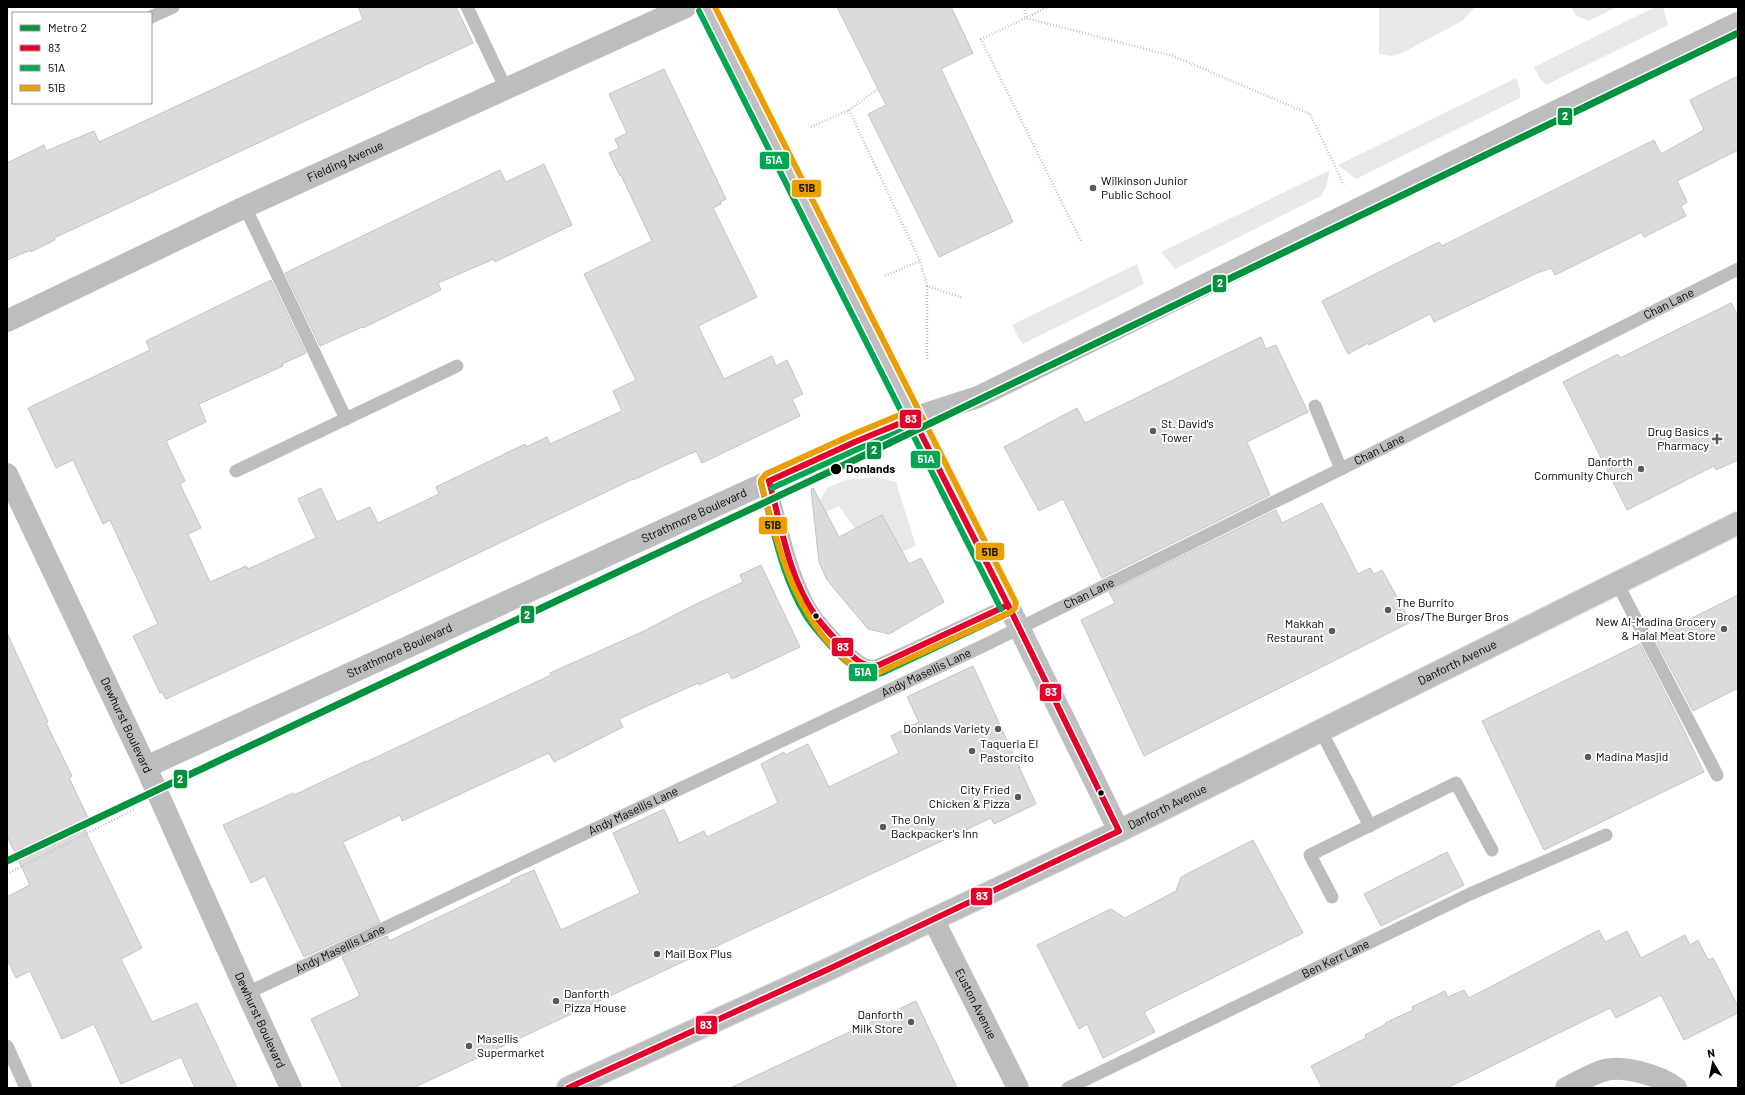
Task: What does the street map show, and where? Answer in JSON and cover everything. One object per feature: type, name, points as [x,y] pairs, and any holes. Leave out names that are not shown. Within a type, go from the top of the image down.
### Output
[{"type":"street","name":"Fielding Avenue","points":[[7,321],[245,207],[686,7]]},
{"type":"street","points":[[706,7],[1008,604],[1119,831]]},
{"type":"street","name":"Strathmore Boulevard","points":[[146,767],[857,441],[913,418],[978,396],[1738,23]]},
{"type":"street","name":"Dewhurst Boulevard","points":[[7,474],[146,767],[247,993],[292,1088]]},
{"type":"street","name":"Danforth Avenue","points":[[568,1088],[1119,831],[1738,523]]},
{"type":"street","name":"Euston Avenue","points":[[933,919],[1018,1088]]},
{"type":"street","points":[[1566,1088],[1604,1070],[1631,1070],[1669,1082],[1676,1088]]},
{"type":"lane","points":[[152,17],[172,7]]},
{"type":"lane","points":[[467,7],[506,89]]},
{"type":"lane","points":[[245,207],[346,419]]},
{"type":"lane","name":"Chan Lane","points":[[1018,627],[1341,469],[1738,269]]},
{"type":"lane","points":[[236,471],[457,366]]},
{"type":"lane","points":[[1315,406],[1341,469]]},
{"type":"lane","points":[[769,481],[792,565],[812,611],[832,637],[859,661],[868,666],[874,668],[1008,604]]},
{"type":"lane","points":[[1617,583],[1717,775]]},
{"type":"lane","name":"Andy Masellis Lane","points":[[247,993],[985,645],[1018,627]]},
{"type":"lane","points":[[1321,731],[1370,826]]},
{"type":"lane","points":[[1332,897],[1310,855],[1456,783],[1492,850]]},
{"type":"lane","name":"Ben Kerr Lane","points":[[1068,1088],[1470,894],[1606,835]]},
{"type":"lane","points":[[7,1046],[26,1088]]},
{"type":"path","points":[[1024,7],[1026,18]]},
{"type":"path","points":[[1047,7],[981,39],[1081,241]]},
{"type":"path","points":[[1026,18],[1173,56],[1310,114],[1346,190]]},
{"type":"path","points":[[811,127],[849,110],[878,89]]},
{"type":"path","points":[[849,110],[920,261],[927,286],[927,359]]},
{"type":"path","points":[[885,276],[920,261]]},
{"type":"path","points":[[927,286],[963,298]]},
{"type":"path","points":[[7,874],[136,809]]},
{"type":"shaded area","points":[[1379,7],[1475,7],[1462,21],[1404,52],[1392,56],[1379,54]]},
{"type":"shaded area","points":[[1571,7],[1617,7],[1589,21],[1576,16]]},
{"type":"shaded area","points":[[1655,7],[1663,7],[1668,25],[1546,85],[1540,79],[1534,67]]},
{"type":"shaded area","points":[[1516,78],[1520,89],[1520,98],[1356,179],[1338,165]]},
{"type":"shaded area","points":[[1330,170],[1326,187],[1321,196],[1175,269],[1161,252]]},
{"type":"shaded area","points":[[1137,264],[1144,284],[1023,344],[1019,339],[1012,325]]},
{"type":"shaded area","points":[[876,477],[896,482],[916,546],[902,552],[882,515],[855,529],[839,506],[814,518],[814,511],[827,488],[845,480]]},
{"type":"building","points":[[358,7],[456,7],[473,43],[54,238],[55,240],[31,252],[31,250],[7,260],[7,163],[44,145],[46,151],[94,131],[99,142],[360,21],[363,19]]},
{"type":"building","points":[[837,7],[951,7],[973,53],[941,69],[1013,222],[939,257],[868,114],[886,105]]},
{"type":"building","points":[[664,69],[726,199],[720,202],[721,204],[713,208],[757,297],[698,326],[724,379],[772,356],[776,366],[787,360],[803,394],[792,399],[800,416],[702,463],[696,451],[633,479],[345,617],[166,699],[162,692],[160,693],[133,636],[158,624],[110,520],[103,524],[73,460],[56,468],[28,408],[150,350],[146,341],[271,280],[306,353],[282,364],[283,366],[199,404],[206,422],[166,441],[185,481],[180,484],[201,528],[188,534],[210,582],[246,566],[248,569],[316,538],[298,499],[321,488],[337,522],[370,507],[378,523],[439,494],[436,487],[525,444],[526,447],[547,437],[550,444],[622,411],[613,391],[636,380],[584,274],[652,241],[609,153],[619,148],[615,139],[627,133],[609,94]]},
{"type":"building","points":[[1738,76],[1738,150],[1677,181],[1687,202],[1681,206],[1686,216],[1644,237],[1642,232],[1555,275],[1551,268],[1537,273],[1434,322],[1430,314],[1348,354],[1322,301],[1439,242],[1442,246],[1654,140],[1661,154],[1704,130],[1690,100]]},
{"type":"building","points":[[544,164],[572,225],[495,262],[494,259],[438,283],[441,290],[363,328],[362,327],[320,346],[285,273],[500,170],[506,182]]},
{"type":"building","points":[[1731,303],[1738,316],[1738,460],[1716,470],[1714,466],[1627,510],[1563,382],[1618,354],[1620,358]]},
{"type":"building","name":"St. David's Tower","points":[[1261,337],[1266,349],[1276,345],[1308,412],[1247,442],[1270,495],[1102,578],[1063,499],[1039,511],[1004,447],[1077,408],[1085,423]]},
{"type":"building","points":[[813,488],[839,537],[882,515],[909,564],[921,558],[944,602],[889,634],[868,629],[827,580],[819,562],[811,489]]},
{"type":"building","points":[[1322,503],[1358,574],[1370,568],[1374,574],[1382,570],[1411,622],[1144,756],[1081,620],[1115,603],[1109,592],[1276,510],[1282,523]]},
{"type":"building","points":[[761,565],[800,647],[732,679],[728,672],[699,685],[698,683],[619,719],[623,727],[554,762],[549,753],[402,821],[400,815],[343,842],[380,922],[304,957],[265,876],[251,883],[223,825],[366,762],[551,675],[550,673],[644,631],[743,582],[740,575]]},
{"type":"building","points":[[1738,595],[1738,688],[1693,711],[1654,637]]},
{"type":"building","points":[[7,633],[48,722],[46,723],[72,776],[69,778],[89,820],[82,824],[142,948],[121,959],[152,1022],[197,1003],[237,1088],[195,1088],[181,1057],[121,1084],[94,1024],[62,1039],[30,971],[16,978],[7,959],[7,897],[30,885],[7,836]]},
{"type":"building","points":[[1640,644],[1704,772],[1544,850],[1482,721]]},
{"type":"building","points":[[973,666],[1036,804],[994,824],[991,818],[413,1088],[343,1088],[311,1019],[360,996],[342,957],[387,936],[389,941],[534,870],[561,930],[640,893],[613,833],[664,809],[679,843],[704,831],[707,837],[778,803],[761,764],[784,752],[785,755],[808,744],[829,787],[899,753],[891,736],[919,722],[907,697]]},
{"type":"building","points":[[1253,840],[1303,933],[1144,1012],[1155,1032],[1103,1058],[1087,1024],[1079,1029],[1037,945],[1111,909],[1125,918],[1176,891],[1181,877]]},
{"type":"building","points":[[1447,852],[1464,885],[1381,926],[1364,894]]},
{"type":"building","points":[[1599,930],[1605,942],[1627,931],[1641,958],[1685,935],[1690,945],[1698,940],[1708,960],[1713,958],[1738,1006],[1738,1013],[1684,1040],[1661,995],[1616,1018],[1610,1008],[1447,1088],[1322,1088],[1311,1066],[1366,1038],[1365,1035],[1386,1024],[1385,1023],[1413,1010],[1412,1007],[1445,991],[1448,997],[1464,990],[1469,998]]},
{"type":"building","points":[[916,1001],[957,1088],[730,1088],[828,1042]]},
{"type":"metro line","name":"2","points":[[7,861],[846,464],[1738,33]]},
{"type":"transit line","name":"51B","points":[[715,7],[1016,603],[1015,608],[1011,612],[873,675],[861,671],[846,661],[821,634],[811,619],[787,570],[761,480],[766,474],[902,414]]},
{"type":"transit line","name":"51A","points":[[699,11],[1001,609]]},
{"type":"transit line","name":"83","points":[[769,481],[857,441],[913,418],[1008,605],[1119,831]]},
{"type":"transit line","name":"51A","points":[[772,488],[860,448],[916,425]]},
{"type":"transit line","name":"83","points":[[769,481],[791,565],[804,597],[824,627],[856,660],[869,666],[879,665],[1008,605]]},
{"type":"transit line","name":"51A","points":[[761,483],[784,568],[797,601],[809,621],[820,635],[837,653],[857,669],[869,674],[882,673],[1011,612]]},
{"type":"transit line","name":"83","points":[[568,1088],[831,968],[1119,831]]},
{"type":"place","name":"Wilkinson Junior Public School","points":[[1093,188]]},
{"type":"place","name":"St. David's Tower","points":[[1153,431]]},
{"type":"place","name":"Drug Basics Pharmacy","points":[[1717,439]]},
{"type":"place","name":"Donlands","points":[[836,469]]},
{"type":"place","name":"Danforth Community Church","points":[[1641,469]]},
{"type":"place","name":"The Burrito Bros/The Burger Bros","points":[[1388,610]]},
{"type":"place","name":"New Al-Madina Grocery & Halal Meat Store","points":[[1724,629]]},
{"type":"place","name":"Makkah Restaurant","points":[[1332,631]]},
{"type":"place","name":"Donlands Variety","points":[[998,729]]},
{"type":"place","name":"Taqueria El Pastorcito","points":[[972,751]]},
{"type":"place","name":"Madina Masjid","points":[[1588,757]]},
{"type":"place","name":"City Fried Chicken & Pizza","points":[[1018,797]]},
{"type":"place","name":"The Only Backpacker's Inn","points":[[883,827]]},
{"type":"place","name":"Mail Box Plus","points":[[657,954]]},
{"type":"place","name":"Danforth Pizza House","points":[[556,1001]]},
{"type":"place","name":"Danforth Milk Store","points":[[911,1022]]},
{"type":"place","name":"Masellis Supermarket","points":[[469,1046]]}]
